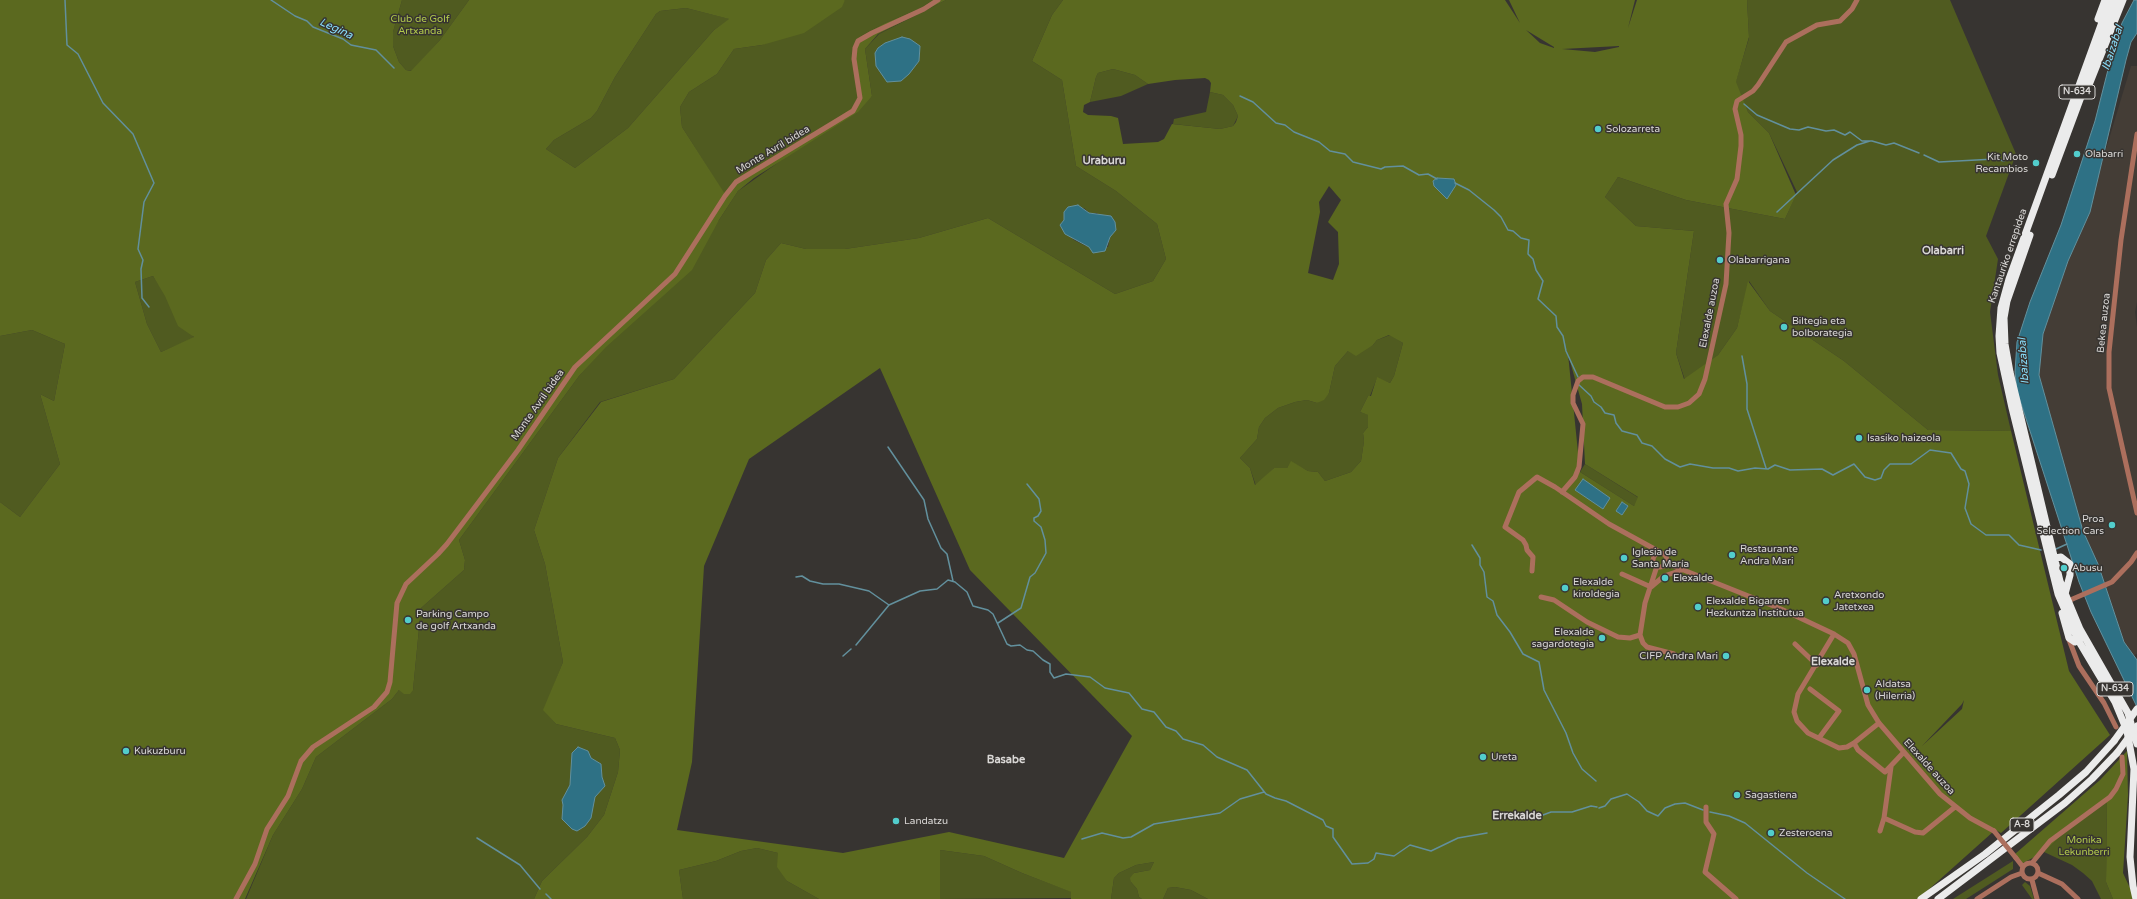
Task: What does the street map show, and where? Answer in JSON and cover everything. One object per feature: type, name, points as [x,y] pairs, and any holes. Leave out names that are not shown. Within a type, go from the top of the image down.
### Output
[{"type":"highway","points":[[2090,55],[2105,0]]},
{"type":"highway","name":"Kantauriko errepidea","points":[[2079,640],[2062,596],[2051,559],[2000,353],[2000,316],[2009,279],[2110,0]]},
{"type":"highway","name":"N-634","points":[[2051,559],[2010,372],[2005,344],[2004,318],[2007,301],[2016,275],[2117,0]]},
{"type":"highway","points":[[2077,108],[2095,74],[2123,0]]},
{"type":"highway","points":[[2051,559],[2064,558],[2070,564],[2070,575],[2062,596],[2066,632],[2072,641],[2079,640]]},
{"type":"highway","name":"N-634","points":[[2062,596],[2068,601],[2079,640],[2115,702],[2127,731],[2131,747],[2134,769],[2130,857],[2136,899]]},
{"type":"highway","name":"N-634","points":[[2079,640],[2128,713],[2137,744]]},
{"type":"highway","name":"A-8","points":[[1921,899],[1985,854],[2086,772],[2114,741],[2137,709]]},
{"type":"highway","name":"A-8","points":[[1938,899],[2065,803],[2119,755],[2137,726]]},
{"type":"street","name":"Monte Avril bidea","points":[[236,899],[254,864],[267,829],[288,796],[301,761],[313,747],[374,707],[387,692],[390,682],[397,602],[406,584],[447,544],[518,450],[575,367],[675,274],[725,196],[736,182],[853,111],[860,98],[854,59],[855,48],[858,41],[924,9],[938,0]]},
{"type":"street","name":"Elexalde auzoa","points":[[1562,492],[1575,477],[1579,467],[1583,424],[1573,403],[1573,395],[1578,381],[1583,377],[1593,378],[1665,407],[1678,407],[1689,403],[1699,394],[1706,371],[1726,284],[1729,233],[1726,204],[1737,179],[1741,146],[1741,135],[1735,109],[1737,101],[1753,91],[1758,85],[1786,42],[1817,25],[1840,21],[1852,9],[1857,0]]},
{"type":"street","name":"Bekea auzoa","points":[[2137,134],[2121,240],[2109,352],[2109,388],[2137,513]]},
{"type":"street","points":[[1532,571],[1533,557],[1527,550],[1523,540],[1505,529],[1507,519],[1519,492],[1537,477],[1609,524],[1666,556],[1645,603],[1640,635],[1643,643],[1647,647],[1674,654]]},
{"type":"street","points":[[1660,552],[1653,557],[1653,563],[1662,565]]},
{"type":"street","points":[[2068,601],[2112,582],[2132,562],[2137,553]]},
{"type":"street","name":"Elexalde auzoa","points":[[1662,565],[1682,570],[1781,609],[1834,634],[1848,643],[1871,712],[1879,723],[1903,753],[1940,794],[1955,807],[1994,831],[2023,866]]},
{"type":"street","points":[[1662,565],[1664,576]]},
{"type":"street","points":[[1651,587],[1664,576],[1682,570]]},
{"type":"street","points":[[1622,574],[1651,587]]},
{"type":"street","points":[[1541,597],[1554,600],[1587,622],[1618,637],[1630,638],[1640,635]]},
{"type":"street","points":[[2066,632],[2078,666],[2109,711],[2116,727]]},
{"type":"street","points":[[1834,634],[1817,665],[1798,694],[1794,712],[1800,726],[1818,738],[1839,748],[1847,747],[1854,743],[1879,723]]},
{"type":"street","points":[[2072,651],[2079,640]]},
{"type":"street","points":[[1795,644],[1817,665]]},
{"type":"street","points":[[1863,689],[1870,688]]},
{"type":"street","points":[[1810,689],[1839,710],[1818,738]]},
{"type":"street","points":[[1854,743],[1858,750],[1885,772],[1890,778]]},
{"type":"street","points":[[1885,772],[1903,753]]},
{"type":"street","points":[[2032,880],[2024,878],[2022,872],[2023,866],[2027,863],[2032,863],[2050,841],[2110,797],[2116,790],[2123,774],[2119,755]]},
{"type":"street","points":[[1880,831],[1884,818],[1891,767]]},
{"type":"street","points":[[1706,807],[1706,822],[1714,834],[1705,872],[1736,899]]},
{"type":"street","points":[[1884,818],[1915,832],[1923,833],[1955,807]]},
{"type":"street","points":[[2032,863],[2036,866],[2038,873],[2062,884],[2078,899]]},
{"type":"street","points":[[1977,899],[2011,877],[2022,872]]},
{"type":"street","points":[[2032,880],[2038,873]]},
{"type":"street","points":[[2032,880],[2037,899]]},
{"type":"shaded area","points":[[2131,66],[2137,66],[2137,302],[2135,312],[2137,327],[2137,654],[2134,655],[2124,642],[2098,564],[2083,531],[2039,375],[2043,334],[2068,261],[2090,212],[2094,189]]},
{"type":"green space","points":[[0,0],[402,0],[393,32],[393,46],[399,62],[406,70],[411,71],[440,40],[469,0],[845,0],[842,7],[804,33],[762,45],[734,49],[717,74],[689,92],[680,107],[682,127],[725,194],[730,186],[744,174],[815,133],[858,104],[854,55],[861,36],[885,23],[919,9],[933,0],[946,0],[878,34],[865,49],[872,96],[858,112],[754,178],[738,191],[719,220],[692,270],[606,347],[579,376],[459,540],[465,560],[464,570],[421,608],[413,690],[410,694],[404,694],[399,690],[392,699],[316,757],[302,789],[273,835],[245,899],[0,899],[0,502],[20,517],[60,464],[40,394],[54,401],[65,344],[32,330],[0,336]],"holes":[[[686,8],[729,19],[714,30],[628,128],[575,168],[546,149],[554,140],[591,118],[597,111],[615,77],[656,14],[660,11]],[[153,276],[165,296],[178,326],[194,337],[161,352],[147,324],[135,282]]]},
{"type":"green space","name":"Club de Golf Artxanda","points":[[402,0],[469,0],[440,40],[412,71],[406,70],[399,62],[393,46],[393,32]]},
{"type":"green space","points":[[845,0],[933,0],[919,9],[885,23],[861,36],[861,91],[852,109],[725,195],[682,127],[680,107],[689,92],[717,74],[734,49],[762,45],[841,5]]},
{"type":"green space","points":[[946,0],[1063,0],[1052,15],[1032,61],[1062,80],[1076,166],[1116,191],[1157,224],[1166,259],[1153,281],[1115,294],[988,218],[919,238],[845,249],[806,249],[781,243],[766,260],[755,293],[674,379],[600,402],[558,458],[534,530],[545,564],[563,662],[544,710],[556,724],[615,738],[620,750],[618,772],[604,815],[587,837],[542,881],[534,899],[246,899],[273,835],[302,789],[316,757],[392,699],[399,690],[413,690],[421,608],[464,570],[465,560],[459,540],[579,376],[719,220],[738,191],[872,96],[865,49],[879,34]],"holes":[[[1084,208],[1089,213],[1097,213],[1110,237],[1108,247],[1086,246],[1074,240],[1060,225],[1064,220]]]},
{"type":"green space","points":[[1063,0],[1505,0],[1520,23],[1509,0],[1635,0],[1628,28],[1637,0],[1747,0],[1749,37],[1736,82],[1748,112],[1769,133],[1796,195],[1785,219],[1686,200],[1618,177],[1605,197],[1636,226],[1694,231],[1676,353],[1684,379],[1718,355],[1737,328],[1748,281],[1770,311],[1844,361],[1928,430],[2011,431],[2069,671],[2110,735],[2001,833],[1985,824],[1994,831],[1918,899],[1208,899],[1191,890],[1175,887],[1168,888],[1163,899],[1142,899],[1139,897],[1137,889],[1131,882],[1130,878],[1134,873],[1150,870],[1154,862],[1136,865],[1119,873],[1114,878],[1111,899],[1071,899],[1071,892],[984,856],[940,850],[940,899],[819,899],[787,881],[777,867],[778,853],[757,848],[741,851],[716,861],[679,870],[683,899],[534,899],[542,881],[587,837],[604,815],[618,772],[620,750],[615,738],[556,724],[543,710],[563,662],[545,564],[534,530],[558,458],[601,402],[674,379],[755,293],[766,260],[781,243],[806,249],[845,249],[919,238],[988,218],[1115,294],[1153,281],[1166,259],[1157,224],[1116,191],[1076,166],[1062,80],[1032,61],[1052,15]],"holes":[[[1526,30],[1554,47],[1540,43]],[[1619,46],[1595,52],[1562,49]],[[1113,69],[1135,75],[1148,84],[1205,78],[1211,83],[1210,92],[1223,95],[1233,105],[1238,116],[1233,126],[1220,129],[1172,124],[1164,139],[1158,142],[1123,144],[1118,118],[1111,116],[1088,115],[1083,112],[1084,105],[1090,102],[1098,73]],[[1329,186],[1341,200],[1328,222],[1338,232],[1339,264],[1333,280],[1308,273],[1320,212],[1319,202]],[[1389,335],[1403,343],[1394,376],[1390,383],[1377,377],[1371,396],[1368,396],[1360,412],[1368,415],[1368,427],[1363,433],[1364,441],[1361,461],[1351,472],[1325,481],[1318,472],[1308,471],[1291,461],[1287,468],[1274,468],[1255,485],[1250,468],[1240,458],[1257,439],[1259,427],[1265,418],[1278,408],[1295,402],[1307,400],[1317,403],[1324,400],[1329,393],[1335,366],[1348,351],[1356,356],[1373,345],[1377,340]],[[1568,354],[1582,404],[1585,464],[1638,497],[1634,506],[1580,472]],[[880,368],[970,570],[1132,736],[1064,858],[949,832],[843,853],[677,830],[692,762],[704,566],[749,459]],[[1964,700],[1962,709],[1922,746],[1962,704]]]},
{"type":"green space","points":[[1747,0],[1950,0],[2016,154],[1986,236],[1998,259],[1990,312],[1998,375],[2011,431],[1928,430],[1844,361],[1770,311],[1749,281],[1737,328],[1718,355],[1685,380],[1676,353],[1694,231],[1636,226],[1605,197],[1618,177],[1686,200],[1785,219],[1797,192],[1769,133],[1748,112],[1735,84],[1749,38]]},
{"type":"green space","points":[[686,8],[730,19],[714,30],[628,128],[575,168],[546,149],[554,140],[591,118],[597,111],[615,77],[656,14],[660,11]]},
{"type":"green space","points":[[1113,69],[1135,75],[1148,84],[1121,96],[1090,102],[1098,73]]},
{"type":"green space","points":[[1210,92],[1223,95],[1233,105],[1238,116],[1233,126],[1220,129],[1173,124],[1174,119],[1206,112]]},
{"type":"green space","points":[[153,276],[194,338],[161,352],[147,324],[135,282]]},
{"type":"green space","points":[[32,330],[65,344],[54,401],[40,394],[60,464],[20,517],[0,502],[0,336]]},
{"type":"green space","points":[[1390,335],[1403,343],[1394,376],[1390,383],[1377,378],[1370,396],[1368,396],[1360,412],[1369,415],[1368,427],[1363,433],[1364,441],[1361,461],[1351,472],[1325,481],[1318,472],[1308,471],[1291,462],[1287,468],[1274,468],[1256,486],[1250,468],[1240,458],[1257,439],[1259,427],[1265,418],[1278,408],[1295,402],[1307,400],[1317,403],[1329,393],[1335,366],[1348,351],[1373,345],[1377,340]]},
{"type":"green space","points":[[1585,464],[1639,498],[1634,506],[1580,472]]},
{"type":"green space","points":[[2127,751],[2128,795],[2123,873],[2135,899],[2113,899],[2106,882],[2107,802],[2063,834],[2044,852],[2021,864],[2015,854],[2100,780]]},
{"type":"green space","name":"Monika Lekunberri","points":[[2107,802],[2106,882],[2113,899],[2101,899],[2092,881],[2083,873],[2072,865],[2044,852],[2063,834]]},
{"type":"green space","points":[[757,848],[778,853],[787,881],[819,899],[683,899],[679,870],[716,861],[741,851]]},
{"type":"green space","points":[[940,850],[984,856],[1022,873],[1072,892],[1071,898],[940,899]]},
{"type":"green space","points":[[2013,861],[2013,869],[1966,899],[1953,899]]},
{"type":"green space","points":[[1154,862],[1150,870],[1134,873],[1131,882],[1137,889],[1139,897],[1142,899],[1111,899],[1114,878],[1119,873],[1136,865]]},
{"type":"green space","points":[[2025,882],[2030,886],[2034,899],[2032,899],[2022,885]]},
{"type":"green space","points":[[1175,887],[1191,890],[1208,899],[1163,899],[1168,888]]},
{"type":"water","name":"Ibaizabal","points":[[2134,0],[2137,0],[2137,33],[2131,42],[2126,60],[2090,212],[2068,261],[2043,334],[2039,375],[2083,531],[2098,564],[2124,642],[2137,660],[2137,707],[2091,612],[2079,582],[2017,391],[2015,372],[2017,342],[2030,302],[2061,225],[2095,121],[2112,54],[2122,23]]},
{"type":"water","points":[[902,37],[910,39],[920,46],[919,61],[909,74],[901,81],[887,82],[876,66],[875,53],[878,48],[885,43]]},
{"type":"water","points":[[1437,178],[1454,179],[1456,185],[1447,199],[1434,186],[1433,181]]},
{"type":"water","points":[[1078,205],[1089,213],[1111,216],[1115,222],[1116,230],[1110,237],[1105,251],[1093,253],[1089,247],[1065,234],[1060,225],[1064,220],[1064,212],[1068,207]]},
{"type":"water","points":[[1583,479],[1610,498],[1603,509],[1575,490]]},
{"type":"water","points":[[1622,502],[1628,506],[1622,515],[1616,511]]},
{"type":"water","points":[[578,747],[588,751],[591,758],[601,764],[602,777],[605,786],[595,797],[591,818],[585,826],[577,831],[572,829],[562,819],[562,800],[570,785],[572,753]]},
{"type":"waterway","points":[[65,0],[67,45],[78,54],[103,103],[133,134],[154,183],[144,202],[138,249],[143,260],[141,269],[142,298],[149,307]]},
{"type":"waterway","name":"Legina","points":[[271,0],[295,16],[307,21],[313,27],[343,39],[351,45],[376,50],[394,68]]},
{"type":"waterway","points":[[1240,96],[1253,102],[1276,123],[1285,125],[1294,132],[1319,142],[1330,151],[1345,154],[1353,162],[1381,169],[1385,167],[1403,166],[1419,175],[1428,174],[1437,179]]},
{"type":"waterway","points":[[1744,104],[1757,115],[1790,129],[1799,130],[1808,127],[1826,131],[1834,130],[1845,135],[1850,132],[1862,141],[1872,141],[1886,145],[1894,143],[1919,153]]},
{"type":"waterway","points":[[1777,212],[1833,160],[1857,145],[1870,141]]},
{"type":"waterway","points":[[1924,155],[1939,162],[1995,159],[2004,161]]},
{"type":"waterway","points":[[1455,183],[1469,190],[1494,210],[1501,217],[1508,230],[1513,231],[1521,238],[1529,240],[1528,254],[1533,259],[1536,270],[1543,281],[1538,299],[1556,316],[1557,327],[1563,336],[1566,351],[1578,377]]},
{"type":"waterway","points":[[1742,356],[1747,384],[1747,409],[1766,468]]},
{"type":"waterway","points":[[1578,384],[1591,396],[1594,402],[1601,407],[1605,413],[1614,415],[1616,423],[1622,431],[1637,435],[1642,443],[1652,446],[1665,459],[1680,467],[1690,464],[1713,468],[1729,468],[1738,471],[1755,468],[1768,469],[1775,465],[1790,470],[1822,469],[1833,475],[1854,464],[1865,477],[1875,480],[1881,478],[1884,470],[1890,464],[1911,464],[1930,450],[1951,453],[1961,469],[1965,471],[1969,484],[1965,508],[1971,524],[1986,535],[2009,535],[2019,545],[2041,550]]},
{"type":"waterway","points":[[888,447],[924,500],[928,519],[941,548],[947,554],[953,581]]},
{"type":"waterway","points":[[998,623],[1021,608],[1030,577],[1035,573],[1046,553],[1045,540],[1041,527],[1034,521],[1034,518],[1038,516],[1041,511],[1039,499],[1027,484]]},
{"type":"waterway","points":[[2056,549],[2067,544]]},
{"type":"waterway","points":[[1472,545],[1480,558],[1480,565],[1484,572],[1487,597],[1493,601],[1497,615],[1510,632],[1523,654],[1539,662],[1544,690],[1566,733],[1573,753],[1582,769],[1596,781]]},
{"type":"waterway","points":[[796,577],[802,576],[810,581],[823,584],[839,584],[869,591],[889,605],[920,591],[937,589],[948,580],[955,582],[967,592],[973,606],[988,610],[993,614],[1007,644],[1011,646],[1020,645],[1027,650],[1033,651],[1050,664],[1050,672],[1054,678],[1066,674],[1090,677],[1105,688],[1129,693],[1142,709],[1154,712],[1166,727],[1176,731],[1183,739],[1203,745],[1217,757],[1247,770],[1266,794],[1286,801],[1323,820],[1326,826],[1333,829],[1333,837],[1352,864],[1368,863],[1374,859],[1376,853],[1394,856],[1410,845],[1431,851],[1458,838],[1487,833]]},
{"type":"waterway","points":[[856,645],[889,605]]},
{"type":"waterway","points":[[843,656],[851,649]]},
{"type":"waterway","points":[[1082,839],[1102,833],[1123,838],[1131,837],[1154,824],[1220,813],[1240,799],[1264,792]]},
{"type":"waterway","points":[[1599,808],[1605,806],[1611,799],[1627,794],[1639,802],[1647,811],[1658,816],[1665,808],[1675,804],[1685,803],[1703,810]]},
{"type":"waterway","points":[[1543,815],[1551,812],[1572,812],[1591,806],[1597,807]]},
{"type":"waterway","points":[[1710,812],[1729,816],[1745,823],[1807,873],[1845,899]]},
{"type":"waterway","points":[[1517,818],[1526,814],[1538,814]]},
{"type":"waterway","points":[[477,838],[520,865],[540,889]]},
{"type":"waterway","points":[[546,894],[551,899]]},
{"type":"place","name":"Solozarreta","points":[[1598,129]]},
{"type":"place","name":"Olabarri","points":[[2077,154]]},
{"type":"place","name":"Kit Moto Recambios","points":[[2036,163]]},
{"type":"place","name":"Olabarrigana","points":[[1720,260]]},
{"type":"place","name":"Biltegia eta bolborategia","points":[[1784,327]]},
{"type":"place","name":"Isasiko haizeola","points":[[1859,438]]},
{"type":"place","name":"Proa Selection Cars","points":[[2112,525]]},
{"type":"place","name":"Restaurante Andra Mari","points":[[1732,555]]},
{"type":"place","name":"Iglesia de Santa María","points":[[1624,558]]},
{"type":"place","name":"Abusu","points":[[2064,568]]},
{"type":"place","name":"Elexalde","points":[[1665,578]]},
{"type":"place","name":"Elexalde kiroldegia","points":[[1565,588]]},
{"type":"place","name":"Aretxondo Jatetxea","points":[[1826,601]]},
{"type":"place","name":"Elexalde Bigarren Hezkuntza Institutua","points":[[1698,607]]},
{"type":"place","name":"Parking Campo de golf Artxanda","points":[[408,620]]},
{"type":"place","name":"Elexalde sagardotegia","points":[[1602,638]]},
{"type":"place","name":"CIFP Andra Mari","points":[[1726,656]]},
{"type":"place","name":"Aldatsa (Hilerria)","points":[[1867,690]]},
{"type":"place","name":"Kukuzburu","points":[[126,751]]},
{"type":"place","name":"Ureta","points":[[1483,757]]},
{"type":"place","name":"Sagastiena","points":[[1737,795]]},
{"type":"place","name":"Landatzu","points":[[896,821]]},
{"type":"place","name":"Zesteroena","points":[[1771,833]]},
{"type":"district","name":"Uraburu","points":[[1104,161]]},
{"type":"district","name":"Olabarri","points":[[1943,251]]},
{"type":"district","name":"Elexalde","points":[[1833,662]]},
{"type":"district","name":"Basabe","points":[[1006,760]]},
{"type":"district","name":"Errekalde","points":[[1517,816]]}]
